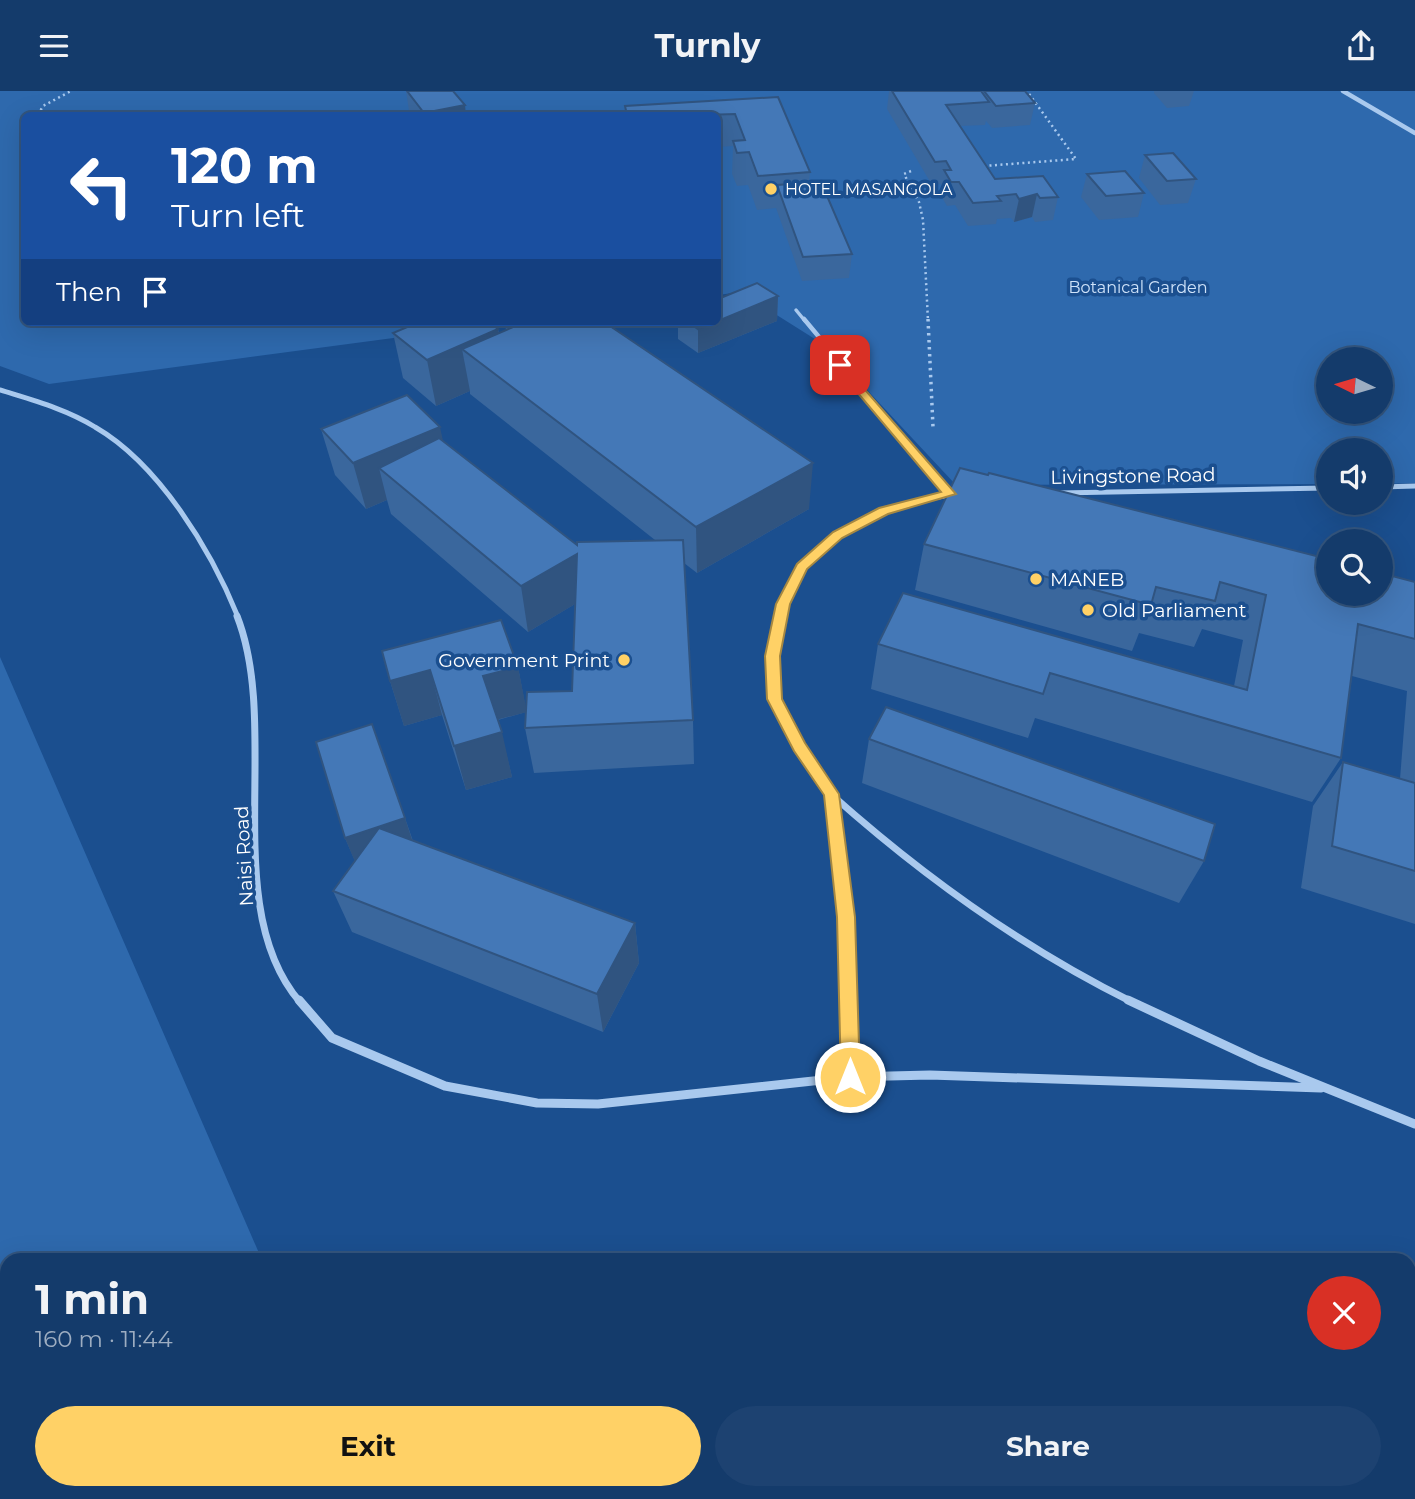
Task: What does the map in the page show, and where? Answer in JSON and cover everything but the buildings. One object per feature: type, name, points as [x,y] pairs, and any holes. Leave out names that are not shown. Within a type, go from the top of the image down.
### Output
[{"type":"street","points":[[1343,91],[1415,133]]},
{"type":"street","name":"Naisi Road","points":[[0,390],[54,407],[96,427],[129,453],[161,484],[224,582],[241,625],[253,676],[258,887],[264,926],[284,983],[332,1038],[445,1086],[537,1103],[598,1104],[850,1077]]},
{"type":"street","points":[[1393,487],[1415,486]]},
{"type":"street","name":"Livingstone Road","points":[[1046,493],[1316,488]]},
{"type":"street","points":[[964,494],[922,499],[884,511],[838,535],[802,567],[783,604],[772,656],[775,699],[799,747],[831,794],[878,841],[986,919],[1159,1014],[1321,1088],[1415,1124]]},
{"type":"street","points":[[831,794],[846,917],[850,1077],[930,1075],[1321,1088]]},
{"type":"lane","points":[[796,310],[950,494]]},
{"type":"path","points":[[40,112],[43,106],[71,91]]},
{"type":"path","points":[[980,166],[1076,159],[1027,91]]},
{"type":"path","points":[[911,171],[904,174],[919,202],[923,220],[935,477]]},
{"type":"green space","name":"Botanical Garden","points":[[0,91],[1415,91],[1415,483],[1393,484],[1393,438],[1316,438],[1316,484],[956,485],[826,346],[740,292],[721,295],[721,112],[21,112],[21,326],[483,326],[49,384],[0,366]]},
{"type":"green space","points":[[0,657],[259,1253],[0,1253]]},
{"type":"place","name":"HOTEL MASANGOLA","points":[[771,189]]},
{"type":"place","name":"MANEB","points":[[1036,579]]},
{"type":"place","name":"Old Parliament","points":[[1088,610]]},
{"type":"place","name":"Government Print","points":[[624,660]]},
{"type":"route","points":[[840,365],[950,494],[922,499],[884,511],[838,535],[802,567],[783,604],[772,656],[775,699],[799,747],[831,794],[846,917],[850,1077]]}]
